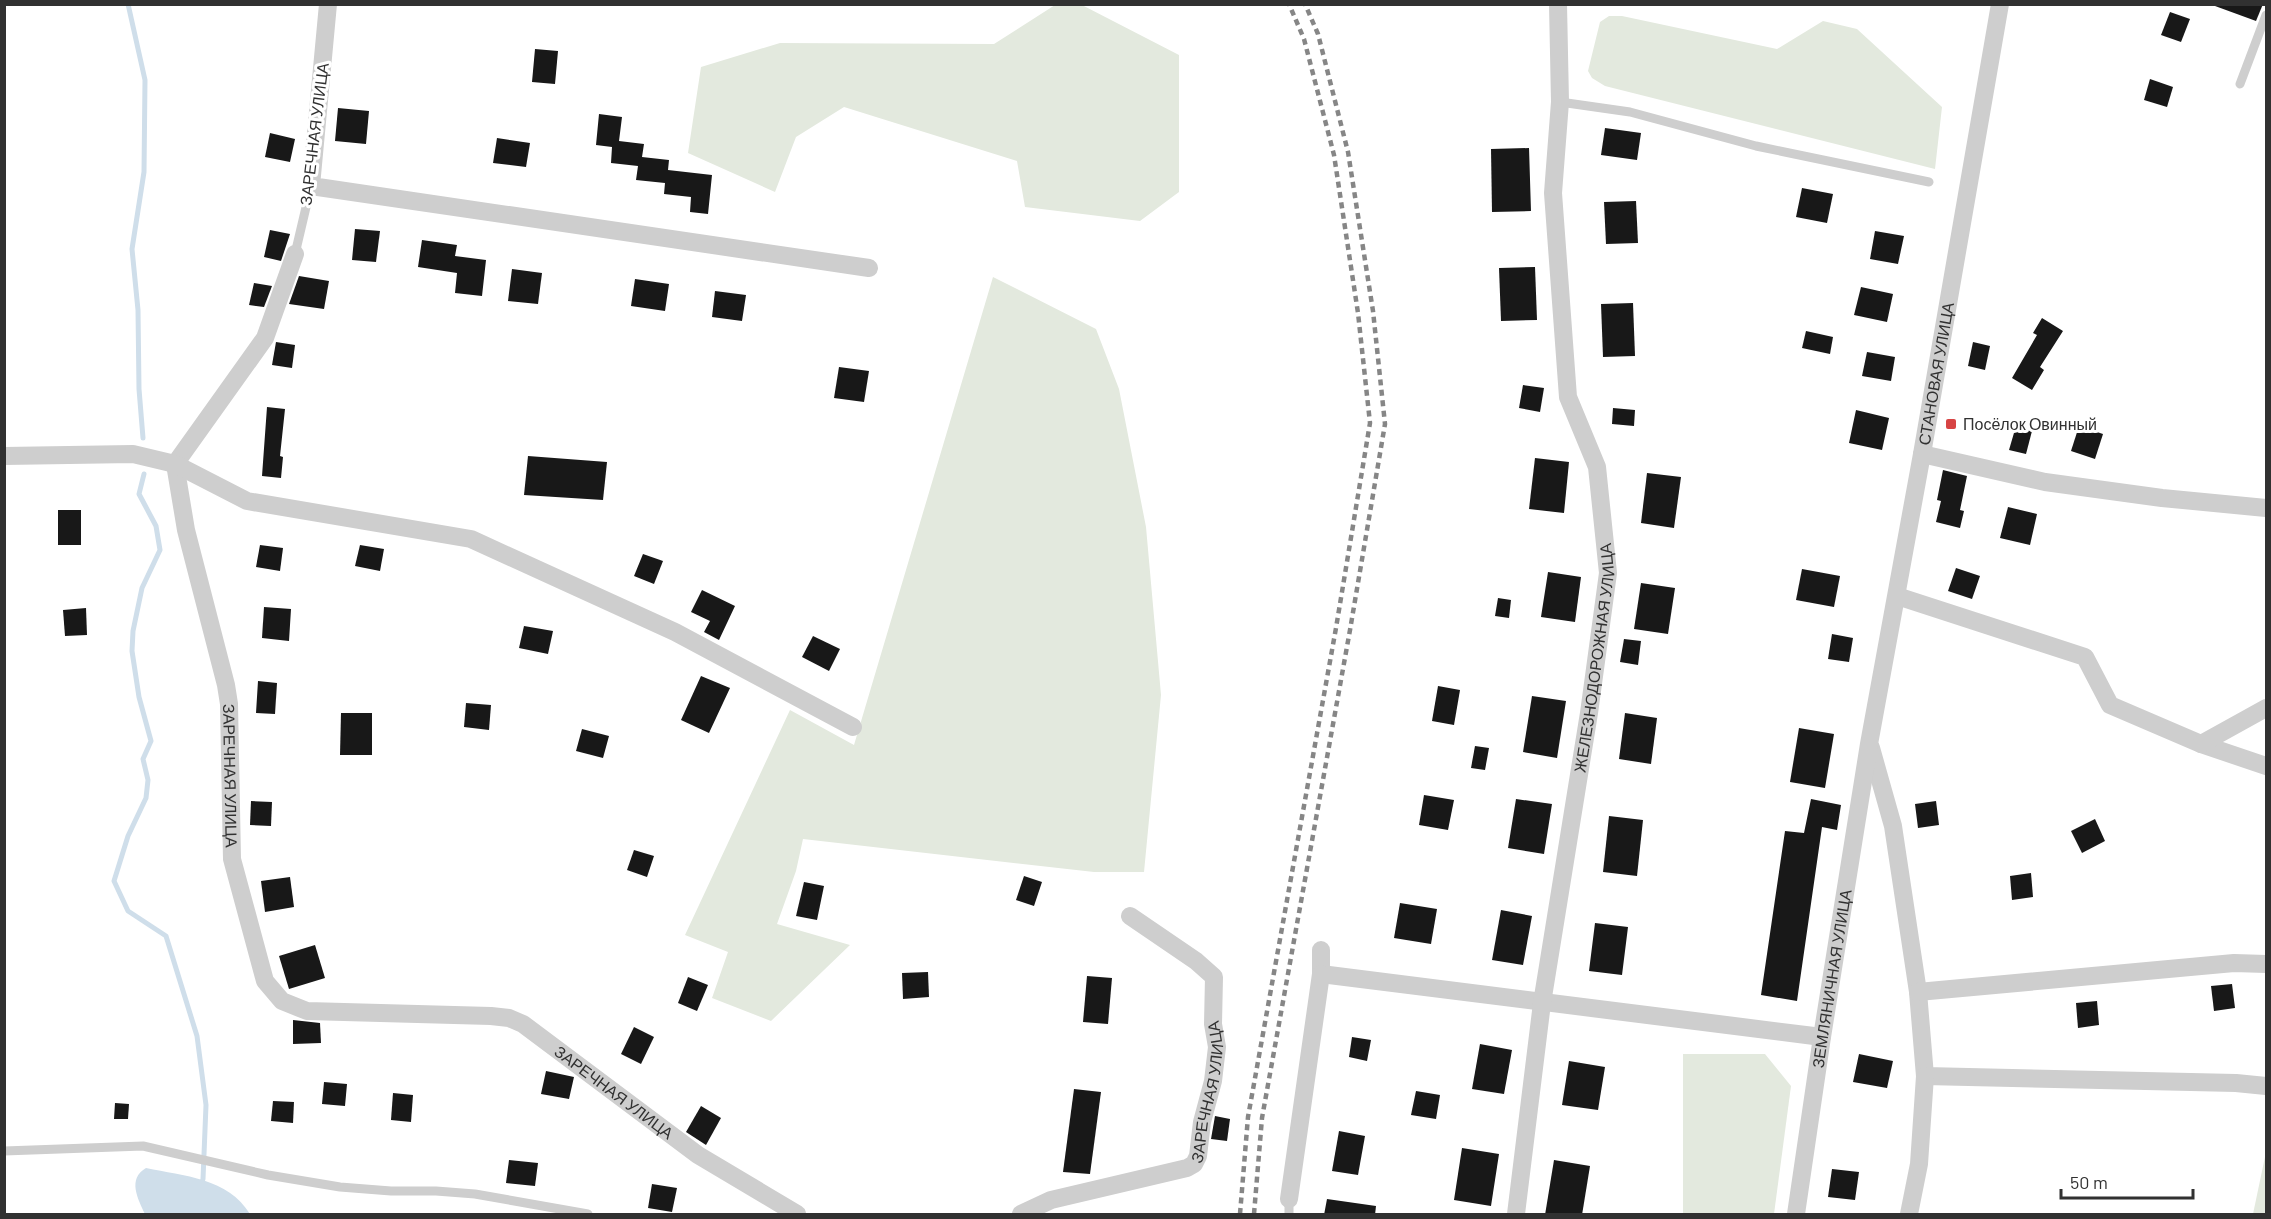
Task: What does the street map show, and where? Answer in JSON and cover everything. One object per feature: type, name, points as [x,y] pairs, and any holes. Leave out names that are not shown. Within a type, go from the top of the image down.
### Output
[{"type":"street","name":"ЗАРЕЧНАЯ УЛИЦА","points":[[311,186],[328,4]]},
{"type":"street","name":"ЖЕЛЕЗНОДОРОЖНАЯ УЛИЦА","points":[[1516,1215],[1542,1003],[1589,713],[1608,573],[1597,467],[1568,397],[1552,193],[1560,102],[1558,4]]},
{"type":"street","name":"СТАНОВАЯ УЛИЦА","points":[[1869,744],[2000,4]]},
{"type":"street","points":[[311,186],[869,268]]},
{"type":"street","name":"ЗАРЕЧНАЯ УЛИЦА","points":[[295,254],[265,338],[175,464],[186,530],[226,684],[229,704],[232,859],[265,981],[273,993],[293,1007],[307,1011],[491,1016],[509,1018],[523,1024],[698,1155],[797,1215]]},
{"type":"street","points":[[4,456],[133,454],[175,464],[247,501],[471,539],[675,632],[853,727]]},
{"type":"street","points":[[1922,454],[2045,482],[2162,498],[2266,508]]},
{"type":"street","points":[[1897,596],[2085,657],[2110,705],[2201,744],[2266,766]]},
{"type":"street","points":[[2201,744],[2266,708]]},
{"type":"street","points":[[1869,744],[1893,826],[1918,992],[1925,1076],[1919,1164],[1909,1215]]},
{"type":"street","name":"ЗЕМЛЯНИЧНАЯ УЛИЦА","points":[[1796,1215],[1869,744]]},
{"type":"street","name":"ЗАРЕЧНАЯ УЛИЦА","points":[[1021,1215],[1051,1200],[1187,1168],[1194,1164],[1198,1156],[1202,1122],[1213,1081],[1217,1047],[1213,1024],[1214,977],[1196,961],[1130,916]]},
{"type":"street","points":[[1289,1207],[1321,974],[1321,950]]},
{"type":"street","points":[[1918,992],[2234,963],[2266,964]]},
{"type":"street","points":[[1321,974],[1822,1037]]},
{"type":"street","points":[[1925,1076],[2236,1083],[2266,1086]]},
{"type":"lane","points":[[2240,84],[2266,15]]},
{"type":"lane","points":[[1560,102],[1630,112],[1756,146],[1929,182]]},
{"type":"lane","name":"ЗАРЕЧНАЯ УЛИЦА","points":[[295,254],[311,186]]},
{"type":"lane","points":[[4,1151],[143,1146],[225,1165],[340,1187],[475,1194],[588,1215]]},
{"type":"shaded area","points":[[1080,4],[1179,55],[1179,192],[1140,221],[1025,207],[1017,161],[844,107],[796,137],[775,192],[688,153],[701,67],[780,43],[994,44],[1055,5]]},
{"type":"shaded area","points":[[1609,16],[1622,16],[1777,49],[1823,21],[1857,29],[1942,107],[1935,169],[1605,86],[1592,78],[1588,71],[1600,22]]},
{"type":"shaded area","points":[[993,277],[1096,329],[1119,389],[1146,527],[1161,695],[1144,872],[1094,872],[803,839],[796,871],[777,924],[850,945],[771,1021],[712,998],[728,952],[685,935],[790,710],[854,745]]},
{"type":"shaded area","points":[[1683,1054],[1765,1054],[1791,1086],[1774,1214],[1683,1214]]},
{"type":"shaded area","points":[[2266,1152],[2266,1214],[2253,1214]]},
{"type":"water","points":[[146,1168],[204,1180],[230,1193],[250,1214],[145,1214],[137,1196],[135,1183],[140,1173]]},
{"type":"building","points":[[2216,4],[2263,4],[2256,21],[2215,6]]},
{"type":"building","points":[[2170,12],[2190,19],[2181,42],[2161,35]]},
{"type":"building","points":[[535,49],[558,51],[555,84],[532,82]]},
{"type":"building","points":[[2150,79],[2173,87],[2167,107],[2144,100]]},
{"type":"building","points":[[338,108],[369,111],[366,144],[335,141]]},
{"type":"building","points":[[599,114],[622,117],[619,141],[644,144],[642,157],[669,160],[668,170],[712,175],[708,214],[690,212],[691,197],[664,194],[665,183],[636,180],[638,166],[611,163],[612,147],[596,145]]},
{"type":"building","points":[[1605,128],[1641,133],[1637,160],[1601,155]]},
{"type":"building","points":[[270,133],[295,139],[290,162],[265,157]]},
{"type":"building","points":[[497,138],[530,143],[526,167],[493,163]]},
{"type":"building","points":[[1529,148],[1531,211],[1492,212],[1491,149]]},
{"type":"building","points":[[1802,188],[1833,194],[1827,223],[1796,217]]},
{"type":"building","points":[[1636,201],[1638,243],[1606,244],[1604,202]]},
{"type":"building","points":[[355,229],[380,231],[376,262],[352,260]]},
{"type":"building","points":[[270,230],[290,234],[281,261],[264,257]]},
{"type":"building","points":[[1875,231],[1904,236],[1898,264],[1870,259]]},
{"type":"building","points":[[422,240],[457,245],[455,256],[486,260],[482,296],[455,293],[457,273],[418,267]]},
{"type":"building","points":[[1535,267],[1537,320],[1501,321],[1499,268]]},
{"type":"building","points":[[512,269],[542,273],[538,304],[508,301]]},
{"type":"building","points":[[299,276],[329,281],[324,309],[289,304]]},
{"type":"building","points":[[635,279],[669,284],[665,311],[631,306]]},
{"type":"building","points":[[254,283],[272,286],[264,307],[249,305]]},
{"type":"building","points":[[1861,287],[1893,294],[1887,322],[1854,315]]},
{"type":"building","points":[[715,291],[746,295],[742,321],[712,317]]},
{"type":"building","points":[[1633,303],[1635,356],[1603,357],[1601,304]]},
{"type":"building","points":[[2042,318],[2063,331],[2040,367],[2044,370],[2032,390],[2012,378],[2037,335],[2033,333]]},
{"type":"building","points":[[1806,331],[1833,337],[1830,354],[1802,348]]},
{"type":"building","points":[[276,342],[295,345],[292,368],[272,365]]},
{"type":"building","points":[[1973,342],[1990,346],[1985,370],[1968,366]]},
{"type":"building","points":[[1867,352],[1895,357],[1891,381],[1862,376]]},
{"type":"building","points":[[839,367],[869,371],[864,402],[834,398]]},
{"type":"building","points":[[1523,385],[1544,388],[1540,412],[1519,408]]},
{"type":"building","points":[[267,407],[285,409],[280,456],[283,457],[281,478],[262,476]]},
{"type":"building","points":[[1613,408],[1635,410],[1634,426],[1612,424]]},
{"type":"building","points":[[1856,410],[1889,418],[1882,450],[1849,443]]},
{"type":"building","points":[[2016,426],[2032,431],[2026,454],[2009,450]]},
{"type":"building","points":[[2079,426],[2103,434],[2095,459],[2071,451]]},
{"type":"building","points":[[528,456],[607,462],[603,500],[524,495]]},
{"type":"building","points":[[1535,458],[1569,462],[1564,513],[1529,509]]},
{"type":"building","points":[[1943,470],[1967,476],[1960,510],[1964,511],[1960,528],[1936,522],[1941,501],[1937,500]]},
{"type":"building","points":[[1647,473],[1681,477],[1674,528],[1641,523]]},
{"type":"building","points":[[2008,507],[2037,514],[2030,545],[2000,538]]},
{"type":"building","points":[[58,510],[81,510],[81,545],[58,545]]},
{"type":"building","points":[[260,545],[283,548],[280,571],[256,567]]},
{"type":"building","points":[[360,545],[384,549],[380,571],[355,566]]},
{"type":"building","points":[[643,554],[663,561],[654,584],[634,576]]},
{"type":"building","points":[[1956,568],[1980,576],[1972,599],[1948,591]]},
{"type":"building","points":[[1802,569],[1840,576],[1834,607],[1796,600]]},
{"type":"building","points":[[1548,572],[1581,577],[1575,622],[1541,617]]},
{"type":"building","points":[[1641,583],[1675,588],[1668,634],[1634,629]]},
{"type":"building","points":[[702,590],[735,606],[719,640],[704,632],[710,621],[691,612]]},
{"type":"building","points":[[1498,598],[1511,600],[1509,618],[1495,616]]},
{"type":"building","points":[[264,607],[291,609],[289,641],[262,638]]},
{"type":"building","points":[[86,608],[87,635],[65,636],[63,610]]},
{"type":"building","points":[[524,626],[553,631],[548,654],[519,648]]},
{"type":"building","points":[[1832,634],[1853,638],[1849,662],[1828,659]]},
{"type":"building","points":[[813,636],[840,649],[829,671],[802,657]]},
{"type":"building","points":[[1624,639],[1641,641],[1638,665],[1620,662]]},
{"type":"building","points":[[701,676],[730,688],[709,733],[681,720]]},
{"type":"building","points":[[258,681],[277,683],[275,714],[256,713]]},
{"type":"building","points":[[1438,686],[1460,690],[1454,725],[1432,721]]},
{"type":"building","points":[[1532,696],[1566,701],[1557,758],[1523,752]]},
{"type":"building","points":[[466,703],[491,705],[489,730],[464,727]]},
{"type":"building","points":[[341,713],[372,713],[372,755],[340,755]]},
{"type":"building","points":[[1625,713],[1657,718],[1651,764],[1619,759]]},
{"type":"building","points":[[1799,728],[1834,734],[1825,788],[1790,782]]},
{"type":"building","points":[[582,729],[609,736],[603,758],[576,751]]},
{"type":"building","points":[[1475,746],[1489,748],[1485,770],[1471,768]]},
{"type":"building","points":[[1424,795],[1454,800],[1448,830],[1419,825]]},
{"type":"building","points":[[1516,799],[1552,804],[1544,854],[1508,848]]},
{"type":"building","points":[[1811,799],[1841,805],[1837,830],[1822,827],[1797,1001],[1761,995],[1785,831],[1804,833]]},
{"type":"building","points":[[251,801],[272,802],[271,826],[250,825]]},
{"type":"building","points":[[1936,801],[1939,825],[1918,828],[1915,804]]},
{"type":"building","points":[[1609,816],[1643,820],[1637,876],[1603,872]]},
{"type":"building","points":[[2095,819],[2105,841],[2082,853],[2071,831]]},
{"type":"building","points":[[634,850],[654,856],[647,877],[627,870]]},
{"type":"building","points":[[2031,873],[2033,897],[2012,900],[2010,876]]},
{"type":"building","points":[[1024,876],[1042,882],[1034,906],[1016,900]]},
{"type":"building","points":[[290,877],[294,907],[265,912],[261,881]]},
{"type":"building","points":[[804,882],[824,886],[817,920],[796,916]]},
{"type":"building","points":[[1400,903],[1437,909],[1431,944],[1394,938]]},
{"type":"building","points":[[1501,910],[1532,916],[1523,965],[1492,960]]},
{"type":"building","points":[[1595,923],[1628,927],[1622,975],[1589,971]]},
{"type":"building","points":[[315,945],[325,978],[289,989],[279,956]]},
{"type":"building","points":[[928,972],[929,997],[903,999],[902,973]]},
{"type":"building","points":[[1087,976],[1112,978],[1108,1024],[1083,1022]]},
{"type":"building","points":[[688,977],[708,985],[697,1011],[678,1003]]},
{"type":"building","points":[[2232,984],[2235,1008],[2214,1011],[2211,986]]},
{"type":"building","points":[[2097,1001],[2099,1025],[2078,1028],[2076,1003]]},
{"type":"building","points":[[293,1020],[320,1023],[321,1043],[293,1044]]},
{"type":"building","points":[[634,1027],[654,1037],[641,1064],[621,1054]]},
{"type":"building","points":[[1352,1037],[1371,1040],[1367,1061],[1349,1057]]},
{"type":"building","points":[[1480,1044],[1512,1050],[1504,1094],[1472,1089]]},
{"type":"building","points":[[1859,1054],[1893,1061],[1887,1088],[1853,1082]]},
{"type":"building","points":[[1569,1061],[1605,1067],[1598,1110],[1562,1105]]},
{"type":"building","points":[[546,1071],[574,1077],[569,1099],[541,1094]]},
{"type":"building","points":[[324,1082],[347,1084],[345,1106],[322,1104]]},
{"type":"building","points":[[1074,1089],[1101,1092],[1090,1174],[1063,1172]]},
{"type":"building","points":[[1416,1091],[1440,1095],[1436,1119],[1411,1115]]},
{"type":"building","points":[[393,1093],[413,1095],[411,1122],[391,1120]]},
{"type":"building","points":[[273,1101],[294,1102],[293,1123],[271,1121]]},
{"type":"building","points":[[115,1103],[129,1104],[128,1119],[114,1119]]},
{"type":"building","points":[[701,1106],[721,1118],[706,1145],[686,1132]]},
{"type":"building","points":[[1215,1116],[1230,1119],[1227,1141],[1211,1139]]},
{"type":"building","points":[[1339,1131],[1365,1136],[1358,1175],[1332,1171]]},
{"type":"building","points":[[1462,1148],[1499,1154],[1491,1206],[1454,1200]]},
{"type":"building","points":[[509,1160],[538,1163],[535,1186],[506,1183]]},
{"type":"building","points":[[1554,1160],[1590,1166],[1582,1215],[1545,1215]]},
{"type":"building","points":[[1832,1169],[1859,1172],[1855,1200],[1828,1197]]},
{"type":"building","points":[[652,1184],[677,1188],[672,1212],[648,1208]]},
{"type":"building","points":[[1327,1199],[1376,1206],[1375,1215],[1324,1215]]},
{"type":"waterway","points":[[128,4],[145,80],[144,172],[132,249],[138,310],[139,389],[143,438]]},
{"type":"waterway","points":[[144,474],[139,494],[156,526],[160,550],[142,588],[133,631],[132,651],[139,697],[151,741],[143,759],[148,780],[146,798],[128,836],[114,881],[128,911],[166,936],[197,1036],[206,1105],[201,1185]]},
{"type":"railway","points":[[1240,1214],[1248,1117],[1336,628],[1370,423],[1358,313],[1334,155],[1304,39],[1289,4]]},
{"type":"railway","points":[[1254,1214],[1262,1118],[1385,424],[1373,311],[1348,152],[1318,34],[1305,4]]},
{"type":"place","name":"Посёлок Овинный","points":[[1951,424]]}]
